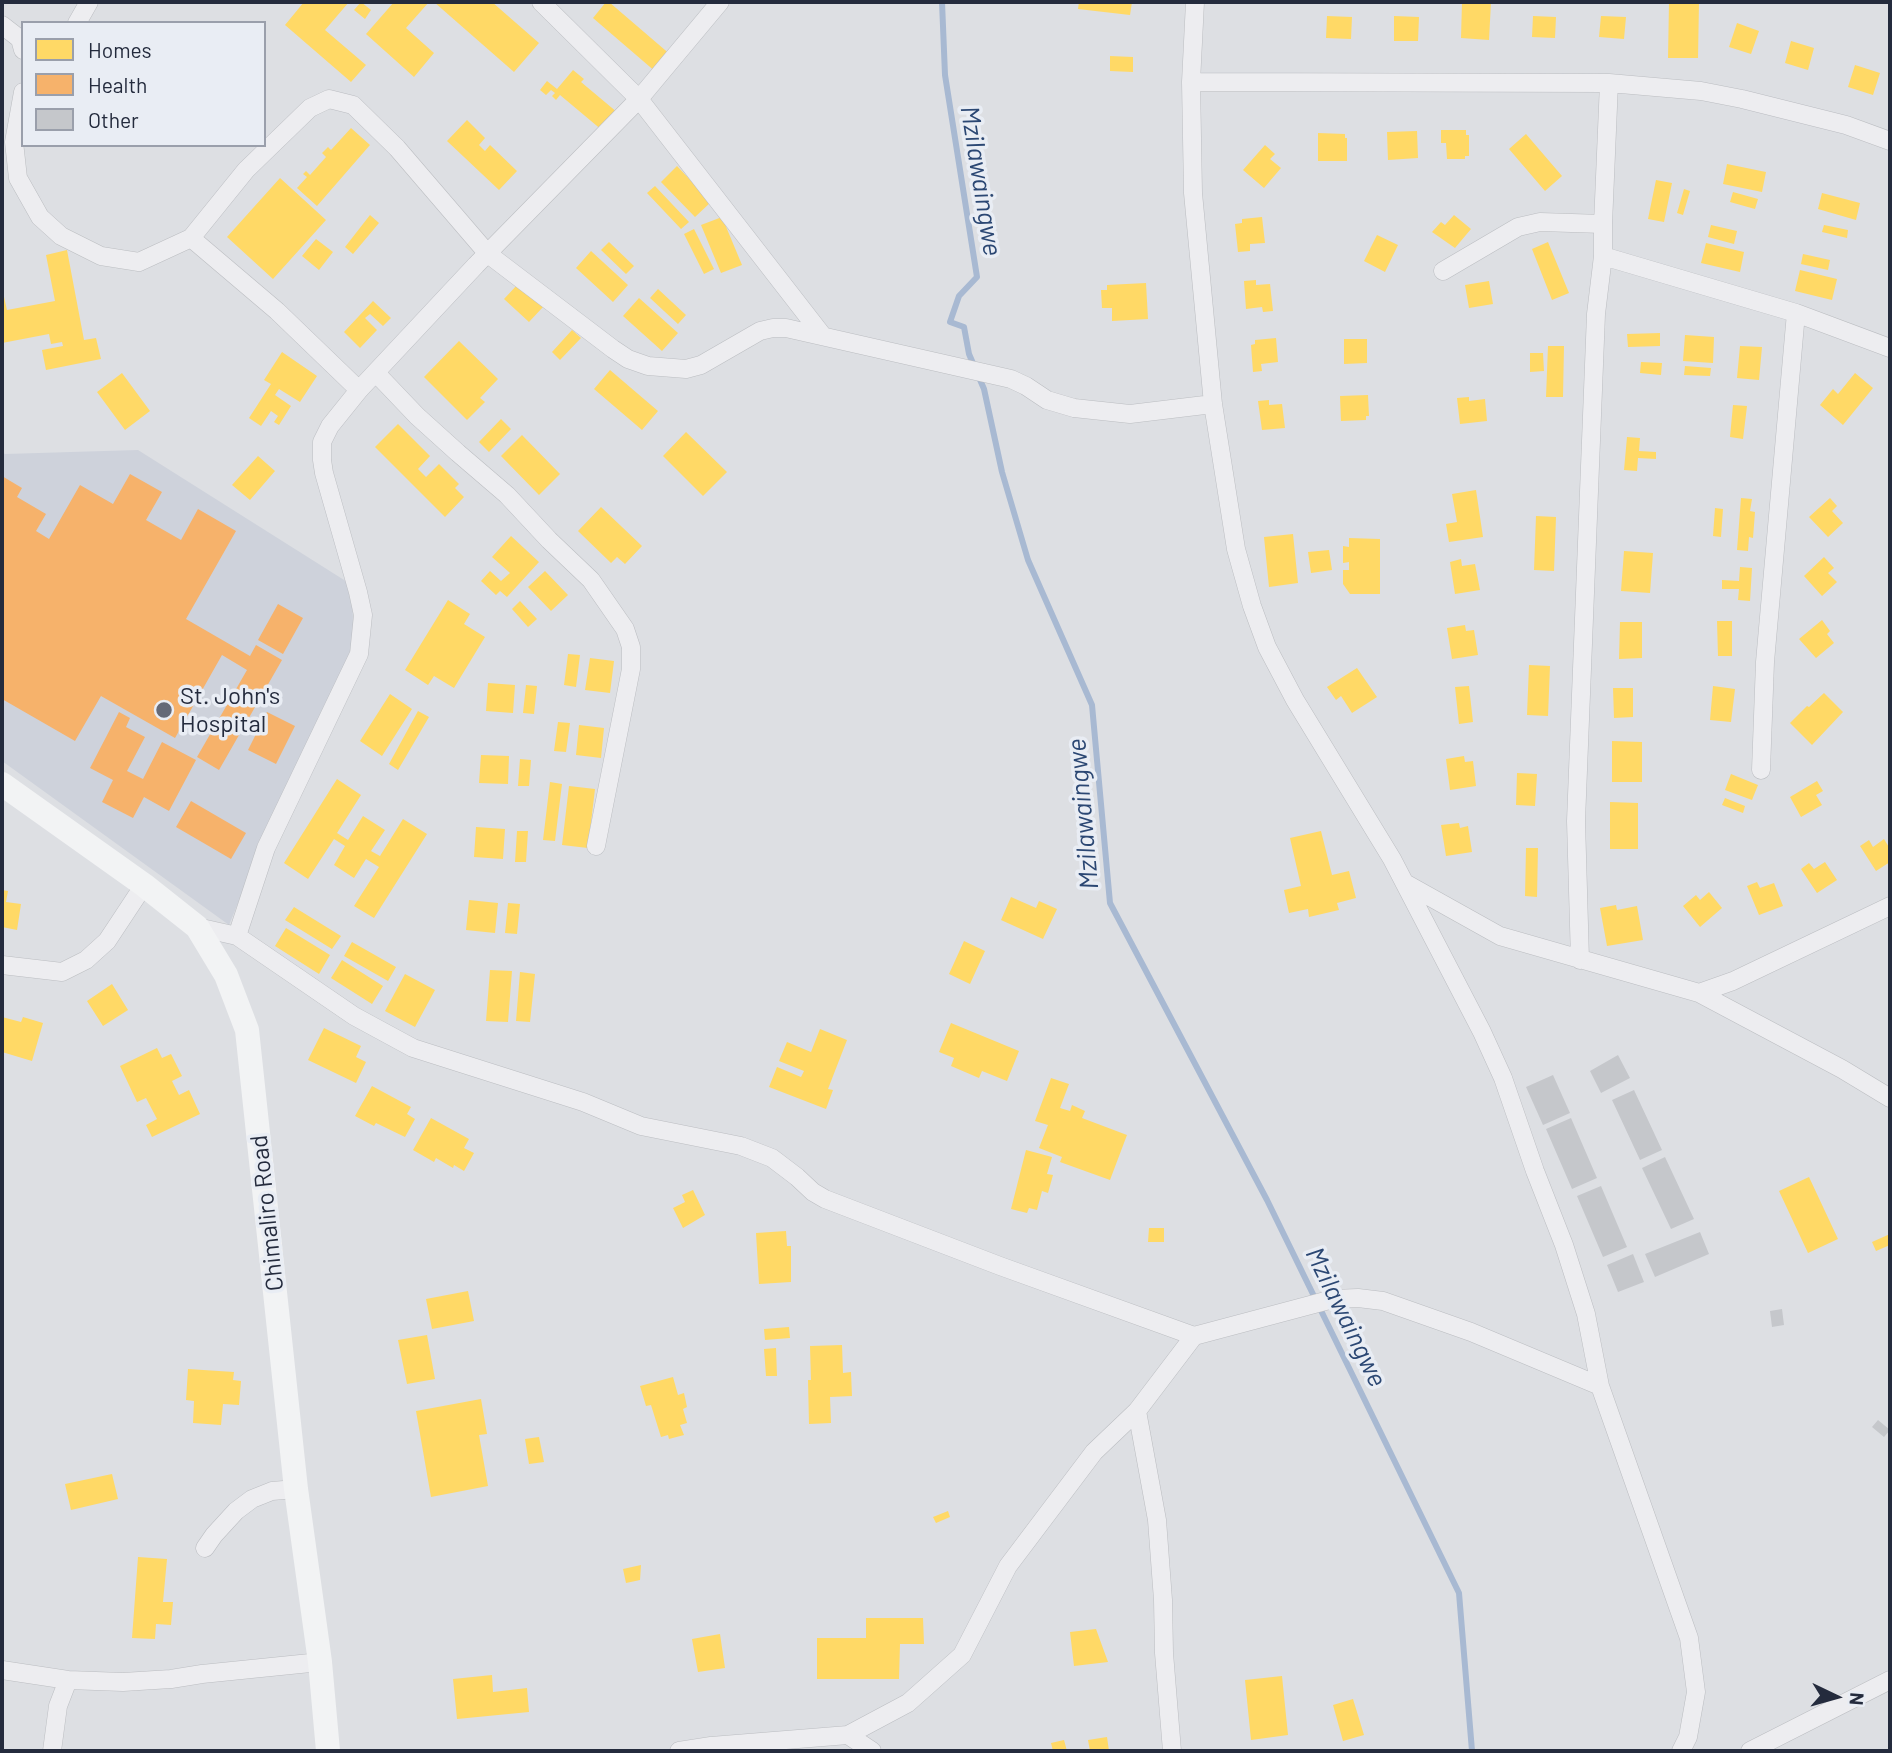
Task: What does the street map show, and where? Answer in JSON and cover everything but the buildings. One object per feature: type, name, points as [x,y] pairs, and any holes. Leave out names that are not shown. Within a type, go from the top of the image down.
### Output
[{"type":"street","points":[[78,21],[89,2]]},
{"type":"street","points":[[541,2],[639,99],[823,336]]},
{"type":"street","points":[[237,936],[266,848],[359,654],[363,615],[324,473],[322,442],[338,414],[359,390],[639,99],[720,2]]},
{"type":"street","points":[[1195,2],[1191,82],[1194,193],[1213,404],[1236,549],[1267,647],[1295,700],[1392,859],[1503,1078],[1564,1245],[1586,1314],[1600,1387],[1689,1639],[1696,1692],[1688,1737],[1681,1751]]},
{"type":"street","points":[[2,25],[21,43]]},
{"type":"street","points":[[1191,82],[1609,83],[1701,90],[1846,125],[1890,141]]},
{"type":"street","points":[[1580,960],[1576,821],[1596,314],[1603,256],[1609,83]]},
{"type":"street","points":[[21,103],[14,142],[18,178],[40,217],[61,236],[102,256],[139,262],[191,238],[246,170],[310,108],[329,99],[353,105],[397,148],[488,254],[613,349],[628,359],[648,366],[686,369],[701,365],[760,331],[786,328],[1011,379],[1047,400],[1074,408],[1130,414],[1213,404]]},
{"type":"street","points":[[1443,271],[1518,227],[1540,222],[1603,224]]},
{"type":"street","points":[[191,238],[277,311],[359,390]]},
{"type":"street","points":[[1603,256],[1796,313],[1890,348]]},
{"type":"street","points":[[1761,770],[1766,649],[1796,313]]},
{"type":"street","points":[[376,373],[427,425],[507,495],[592,580],[625,629],[631,647],[631,669],[596,846]]},
{"type":"street","name":"Chimaliro Road","points":[[2,784],[144,885],[197,927],[226,975],[247,1030],[296,1489],[320,1662],[328,1751]]},
{"type":"street","points":[[1405,883],[1500,936],[1699,993],[1842,1069],[1890,1098]]},
{"type":"street","points":[[2,965],[62,972],[86,960],[107,941],[144,885]]},
{"type":"street","points":[[1699,993],[1733,981],[1890,906]]},
{"type":"street","points":[[197,927],[237,936],[354,1016],[413,1048],[583,1102],[642,1126],[741,1146],[772,1158],[825,1199],[1194,1336],[1333,1299],[1382,1301],[1471,1332],[1600,1387]]},
{"type":"street","points":[[679,1751],[848,1735],[908,1703],[962,1655],[1008,1566],[1094,1452],[1137,1411],[1194,1336]]},
{"type":"street","points":[[1137,1411],[1157,1520],[1172,1751]]},
{"type":"street","points":[[205,1548],[236,1511],[252,1499],[272,1491],[296,1489]]},
{"type":"street","points":[[2,1670],[68,1680],[123,1682],[320,1662]]},
{"type":"street","points":[[52,1751],[58,1706],[68,1680]]},
{"type":"street","points":[[1750,1751],[1890,1680]]},
{"type":"street","points":[[848,1735],[872,1751]]},
{"type":"shaded area","name":"St. John's Hospital","points":[[138,450],[352,585],[354,659],[281,798],[229,925],[2,761],[2,452]]},
{"type":"waterway","name":"Mzilawaingwe","points":[[942,2],[945,75],[977,277],[959,296],[950,322],[964,327],[969,354],[984,389],[1002,472],[1028,560],[1092,705],[1110,903],[1267,1200],[1459,1593],[1472,1751]]},
{"type":"place","name":"St. John's Hospital","points":[[164,710]]}]
